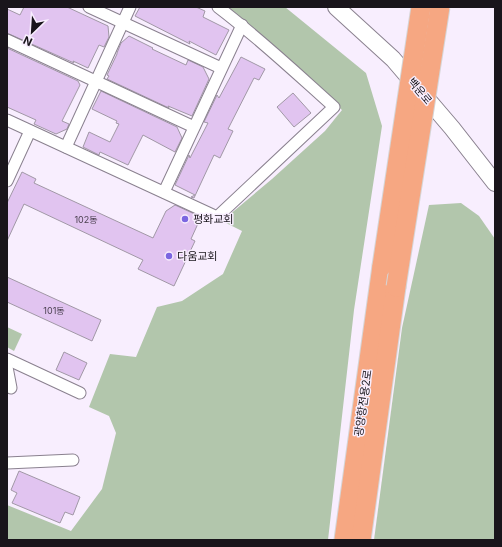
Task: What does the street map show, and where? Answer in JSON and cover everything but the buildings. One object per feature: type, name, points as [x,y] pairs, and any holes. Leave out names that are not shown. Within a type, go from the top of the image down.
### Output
[{"type":"highway","name":"광양항전용2로","points":[[344,540],[382,266],[421,7]]},
{"type":"highway","name":"광양항전용2로","points":[[361,540],[396,287],[440,7]]},
{"type":"main road","name":"백운로","points":[[336,7],[393,59],[452,128],[495,183]]},
{"type":"street","points":[[89,7],[221,68]]},
{"type":"street","points":[[66,147],[130,7]]},
{"type":"street","points":[[7,120],[217,217],[334,107],[242,25],[218,7]]},
{"type":"street","points":[[164,192],[242,25]]},
{"type":"street","points":[[7,40],[194,127]]},
{"type":"street","points":[[7,181],[30,131]]},
{"type":"street","points":[[7,359],[80,393]]},
{"type":"street","points":[[7,367],[11,388]]},
{"type":"street","points":[[7,463],[73,460]]},
{"type":"green space","points":[[220,7],[285,7],[366,73],[382,126],[354,310],[328,540],[7,540],[7,505],[71,531],[102,489],[116,433],[109,416],[89,407],[110,354],[136,357],[157,307],[182,301],[223,274],[242,231],[222,221],[272,179],[325,131],[342,110]]},
{"type":"green space","points":[[461,203],[479,216],[495,239],[495,540],[374,540],[402,328],[429,205]]},
{"type":"green space","points":[[7,327],[22,334],[14,351],[7,347]]},
{"type":"place","name":"평화교회","points":[[185,219]]},
{"type":"place","name":"다움교회","points":[[169,256]]}]
